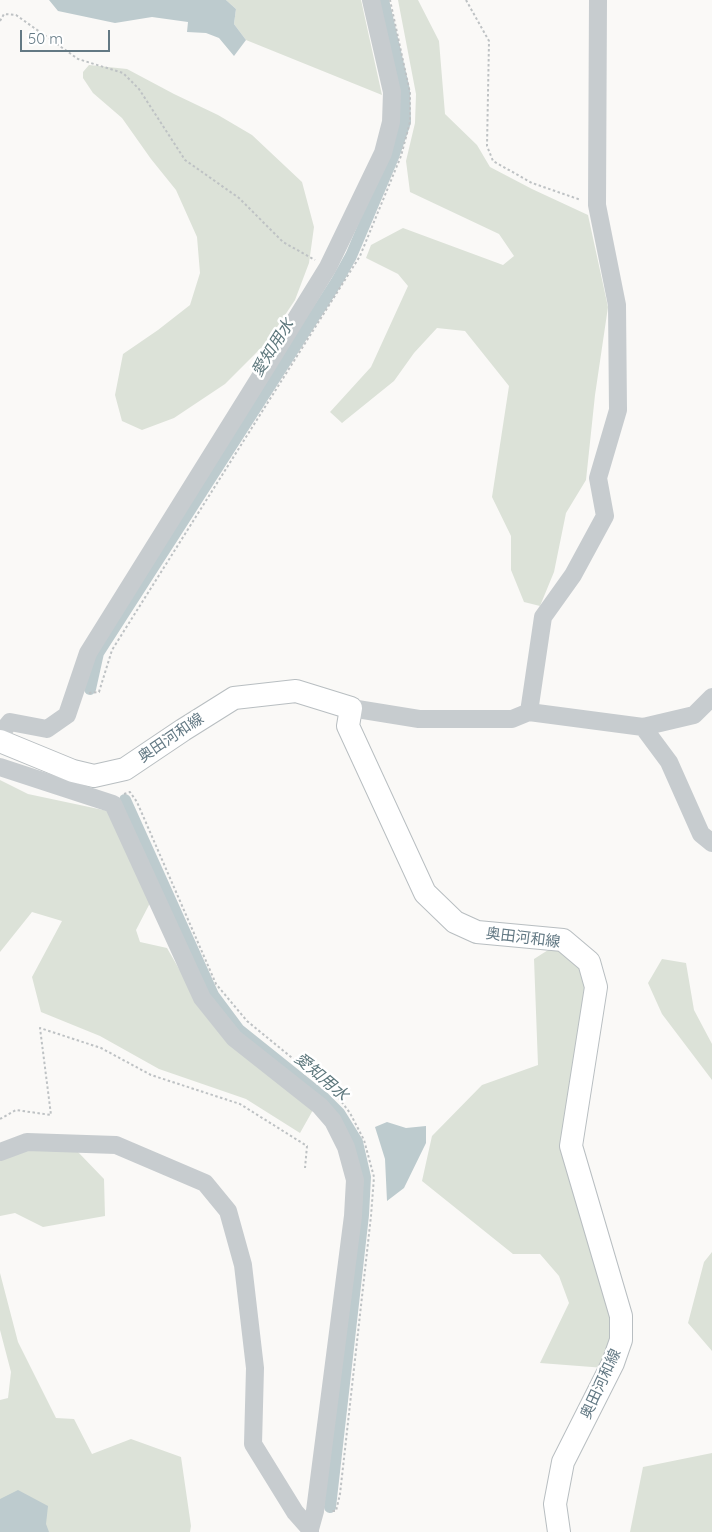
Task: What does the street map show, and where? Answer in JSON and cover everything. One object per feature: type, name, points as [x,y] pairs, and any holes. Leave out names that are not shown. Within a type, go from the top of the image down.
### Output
[{"type":"main road","name":"奥田河和線","points":[[0,741],[73,771],[94,776],[125,769],[182,730],[234,698],[296,691],[351,708],[348,726],[425,893],[455,922],[478,932],[563,940],[589,962],[596,987],[571,1146],[621,1316],[621,1340],[613,1363],[563,1462],[555,1504],[559,1532]]},
{"type":"street","points":[[0,734],[10,722],[47,729],[67,715],[88,653],[328,267],[383,153],[391,122],[392,92],[371,0]]},
{"type":"street","points":[[530,712],[543,617],[572,576],[605,516],[598,478],[618,410],[617,305],[597,205],[598,0]]},
{"type":"street","points":[[351,708],[419,719],[512,719],[530,712],[644,727],[694,715],[712,697]]},
{"type":"street","points":[[644,727],[669,762],[701,834],[712,843]]},
{"type":"street","points":[[0,767],[113,804],[202,998],[234,1038],[320,1106],[333,1121],[346,1147],[355,1180],[353,1216],[315,1512],[310,1531]]},
{"type":"street","points":[[0,1152],[27,1142],[116,1145],[205,1183],[228,1211],[243,1265],[255,1368],[253,1444],[295,1512],[310,1531]]},
{"type":"path","points":[[466,0],[489,41],[487,146],[493,161],[532,183],[597,205]]},
{"type":"path","points":[[0,21],[4,14],[16,16],[78,59],[123,73],[140,90],[185,160],[239,198],[283,242],[328,267]]},
{"type":"path","points":[[113,804],[115,796],[130,792],[137,802],[216,984],[247,1021],[335,1093],[350,1113],[364,1140],[374,1177],[340,1494],[336,1512],[315,1512]]},
{"type":"path","points":[[0,1119],[16,1110],[51,1115],[40,1028],[101,1048],[152,1076],[240,1104],[307,1146],[305,1168]]},
{"type":"shaded area","points":[[49,0],[226,0],[236,9],[234,24],[246,40],[234,56],[219,38],[206,33],[187,32],[188,22],[152,17],[115,23],[58,11]]},
{"type":"shaded area","points":[[226,0],[361,0],[382,95],[246,40],[234,24],[236,9]]},
{"type":"shaded area","points":[[398,0],[418,0],[439,41],[445,114],[477,145],[490,167],[588,215],[608,307],[595,395],[586,480],[566,513],[554,572],[540,606],[524,602],[511,570],[511,536],[492,497],[509,386],[465,331],[437,328],[414,353],[394,381],[342,423],[330,412],[371,367],[408,286],[398,274],[366,258],[371,245],[403,228],[503,265],[514,256],[499,234],[410,192],[406,161],[415,123],[416,94]]},
{"type":"shaded area","points":[[89,65],[127,69],[218,115],[252,135],[302,182],[314,227],[309,263],[295,300],[267,342],[225,384],[174,418],[142,430],[122,421],[115,395],[123,354],[190,305],[200,273],[197,237],[176,190],[122,118],[93,93],[83,78],[83,72]]},
{"type":"shaded area","points":[[0,780],[28,794],[108,811],[150,903],[136,930],[140,942],[167,948],[198,1002],[313,1110],[300,1133],[246,1099],[159,1069],[100,1036],[41,1012],[32,977],[62,921],[32,912],[0,952]]},
{"type":"shaded area","points":[[556,945],[580,962],[589,991],[565,1144],[616,1316],[605,1368],[540,1363],[569,1303],[559,1276],[540,1254],[513,1254],[422,1181],[432,1136],[482,1085],[538,1065],[534,959]]},
{"type":"shaded area","points":[[662,959],[686,963],[694,1010],[712,1044],[712,1080],[662,1014],[648,983]]},
{"type":"shaded area","points":[[387,1122],[406,1128],[426,1126],[426,1143],[404,1188],[387,1201],[385,1159],[375,1127]]},
{"type":"shaded area","points":[[26,1150],[78,1152],[104,1179],[105,1216],[43,1227],[15,1213],[0,1216],[0,1159]]},
{"type":"shaded area","points":[[712,1252],[712,1351],[688,1323],[704,1262]]},
{"type":"shaded area","points":[[0,1273],[18,1342],[56,1418],[74,1419],[92,1454],[131,1439],[181,1457],[191,1526],[190,1532],[0,1532],[0,1400],[8,1398],[11,1372],[0,1330]]},
{"type":"shaded area","points":[[712,1453],[712,1532],[630,1532],[643,1467]]},
{"type":"shaded area","points":[[18,1490],[48,1506],[46,1524],[49,1532],[0,1532],[0,1499]]},
{"type":"waterway","name":"愛知用水","points":[[90,689],[98,653],[337,281],[351,256],[393,157],[405,122],[404,90],[383,0]]},
{"type":"waterway","name":"愛知用水","points":[[125,800],[213,995],[239,1030],[324,1098],[339,1113],[357,1142],[365,1177],[363,1215],[330,1507]]}]
